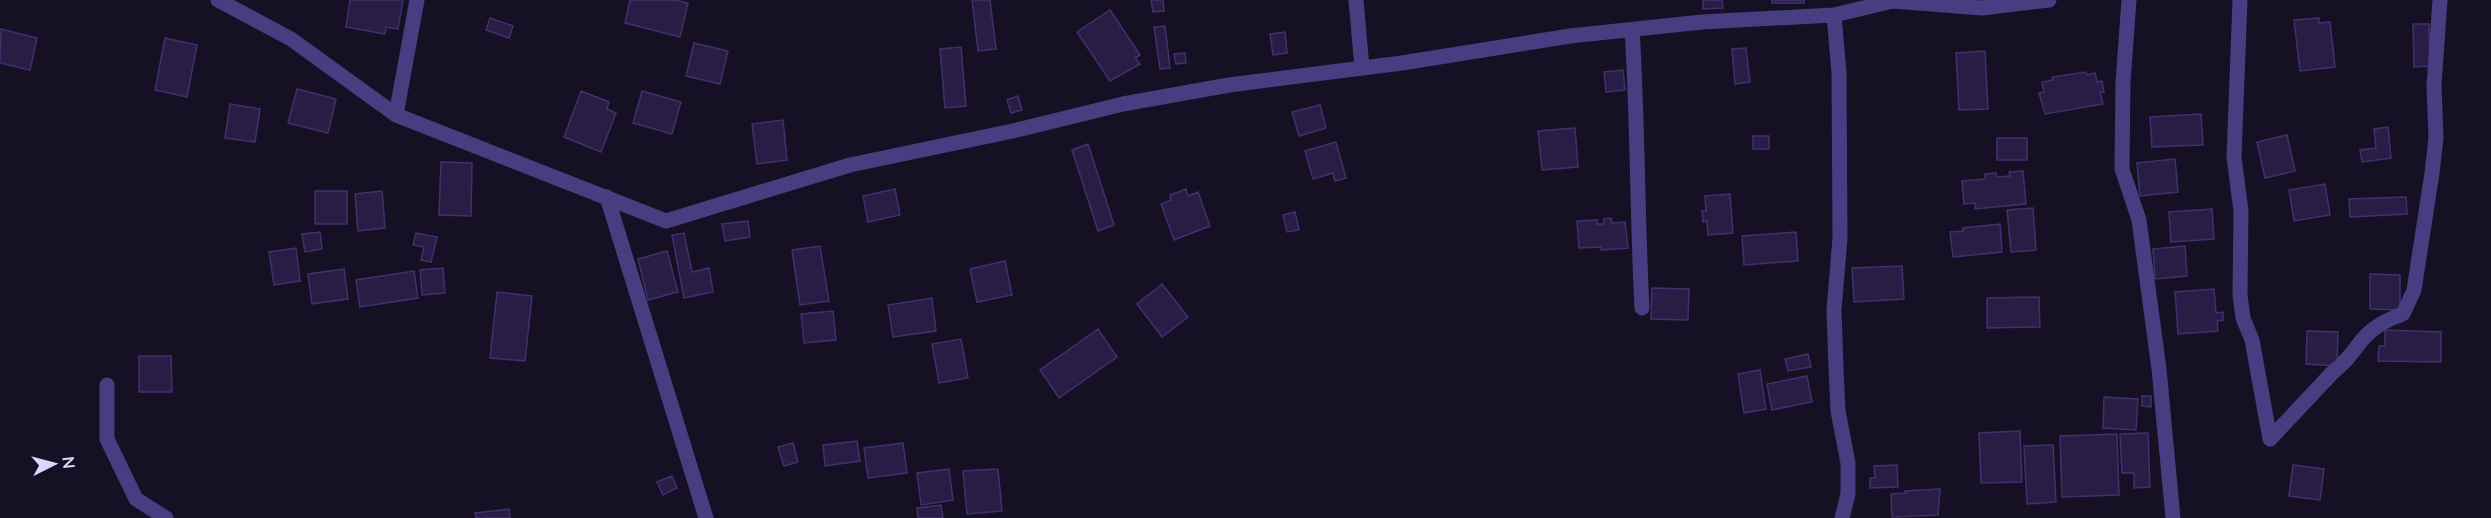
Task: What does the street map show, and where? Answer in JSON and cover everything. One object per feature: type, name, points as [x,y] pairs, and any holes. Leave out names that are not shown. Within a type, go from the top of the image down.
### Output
[{"type":"street","points":[[219,0],[291,39],[396,115],[666,221],[850,165],[1017,130],[1123,104],[1229,85],[1362,68],[1570,36],[1702,22],[1834,15],[1894,1],[1982,8],[2049,0]]},
{"type":"street","points":[[396,115],[417,0]]},
{"type":"street","points":[[1356,0],[1362,68]]},
{"type":"street","points":[[2129,0],[2123,82],[2122,169],[2139,220],[2159,369],[2173,518]]},
{"type":"street","points":[[2240,0],[2234,157],[2241,211],[2240,296],[2242,318],[2252,340],[2270,439],[2342,365],[2364,338],[2388,319],[2403,314],[2414,291],[2436,138],[2434,85],[2440,0]]},
{"type":"street","points":[[1834,15],[1839,73],[1840,238],[1834,310],[1838,411],[1848,462],[1848,494],[1842,518]]},
{"type":"street","points":[[1632,30],[1642,308]]},
{"type":"street","points":[[607,197],[706,518]]},
{"type":"street","points":[[107,385],[107,439],[136,499],[166,518]]},
{"type":"building","points":[[350,0],[403,0],[398,29],[386,27],[385,34],[346,27]]},
{"type":"building","points":[[630,0],[675,0],[688,3],[680,37],[625,23]]},
{"type":"building","points":[[972,0],[990,0],[996,49],[978,51]]},
{"type":"building","points":[[1151,0],[1163,0],[1164,11],[1153,12]]},
{"type":"building","points":[[1703,0],[1722,0],[1723,8],[1703,9]]},
{"type":"building","points":[[1772,0],[1804,0],[1804,3],[1772,3]]},
{"type":"building","points":[[1110,10],[1140,55],[1135,58],[1140,64],[1110,81],[1077,32]]},
{"type":"building","points":[[490,18],[513,26],[509,38],[486,30]]},
{"type":"building","points":[[2319,18],[2319,23],[2330,22],[2335,67],[2300,71],[2294,20]]},
{"type":"building","points":[[2413,24],[2429,24],[2430,66],[2414,67]]},
{"type":"building","points":[[1165,26],[1170,68],[1160,69],[1154,27]]},
{"type":"building","points":[[1,29],[37,38],[30,70],[0,63]]},
{"type":"building","points":[[1285,32],[1287,53],[1273,55],[1270,34]]},
{"type":"building","points":[[165,38],[197,45],[187,97],[155,90]]},
{"type":"building","points":[[694,43],[728,51],[720,84],[686,76]]},
{"type":"building","points":[[961,47],[966,106],[945,108],[940,49]]},
{"type":"building","points":[[1746,48],[1750,82],[1735,84],[1732,49]]},
{"type":"building","points":[[1985,51],[1988,109],[1959,110],[1956,53]]},
{"type":"building","points":[[1185,53],[1186,63],[1176,64],[1174,54]]},
{"type":"building","points":[[1623,70],[1625,90],[1606,92],[1604,72]]},
{"type":"building","points":[[2086,72],[2087,75],[2095,73],[2097,82],[2102,81],[2104,92],[2100,92],[2103,104],[2045,114],[2039,93],[2044,92],[2042,82],[2053,80],[2052,77]]},
{"type":"building","points":[[297,89],[336,99],[328,133],[288,123]]},
{"type":"building","points":[[581,91],[609,102],[607,109],[616,113],[601,152],[564,137]]},
{"type":"building","points":[[642,91],[681,102],[672,134],[633,123]]},
{"type":"building","points":[[1018,96],[1022,110],[1011,113],[1007,100]]},
{"type":"building","points":[[230,104],[260,109],[255,142],[225,138]]},
{"type":"building","points":[[1320,105],[1326,128],[1299,136],[1292,112]]},
{"type":"building","points":[[2201,114],[2203,145],[2152,147],[2150,117]]},
{"type":"building","points":[[783,120],[787,160],[757,164],[752,124]]},
{"type":"building","points":[[2388,127],[2391,158],[2362,162],[2360,150],[2376,148],[2374,129]]},
{"type":"building","points":[[1575,128],[1578,167],[1542,170],[1538,131]]},
{"type":"building","points":[[2287,135],[2295,171],[2265,178],[2257,142]]},
{"type":"building","points":[[1753,136],[1769,136],[1769,149],[1753,149]]},
{"type":"building","points":[[1997,138],[2027,138],[2027,160],[1997,160]]},
{"type":"building","points":[[1336,142],[1346,178],[1335,181],[1333,173],[1313,179],[1305,151]]},
{"type":"building","points":[[1088,144],[1114,225],[1098,231],[1072,150]]},
{"type":"building","points":[[2175,159],[2178,192],[2140,196],[2137,163]]},
{"type":"building","points":[[441,162],[472,163],[471,216],[439,215]]},
{"type":"building","points":[[2023,171],[2026,204],[1975,209],[1975,203],[1964,204],[1962,181],[1985,179],[1985,174],[1996,173],[1997,177],[2010,176],[2009,172]]},
{"type":"building","points":[[2325,184],[2330,215],[2294,221],[2289,190]]},
{"type":"building","points":[[895,189],[900,215],[868,222],[863,196]]},
{"type":"building","points":[[1186,189],[1188,196],[1198,192],[1210,226],[1174,240],[1161,204],[1171,200],[1170,195]]},
{"type":"building","points":[[315,191],[347,191],[347,224],[315,224]]},
{"type":"building","points":[[382,191],[385,228],[358,231],[355,194]]},
{"type":"building","points":[[1730,194],[1733,233],[1708,235],[1707,221],[1703,222],[1702,211],[1706,211],[1705,196]]},
{"type":"building","points":[[2406,197],[2407,214],[2350,217],[2349,199]]},
{"type":"building","points":[[2033,208],[2036,250],[2011,252],[2007,210]]},
{"type":"building","points":[[2212,209],[2214,239],[2171,242],[2169,212]]},
{"type":"building","points":[[1295,212],[1299,230],[1287,232],[1283,215]]},
{"type":"building","points":[[1611,218],[1612,223],[1625,222],[1628,248],[1601,250],[1601,247],[1579,248],[1577,221],[1597,220],[1597,224],[1604,224],[1604,219]]},
{"type":"building","points":[[748,221],[750,237],[725,241],[722,224]]},
{"type":"building","points":[[2000,224],[2002,252],[1953,257],[1950,232],[1963,231],[1963,228]]},
{"type":"building","points":[[320,232],[322,249],[305,252],[302,234]]},
{"type":"building","points":[[1796,232],[1798,261],[1744,265],[1742,236]]},
{"type":"building","points":[[416,233],[437,237],[431,262],[421,260],[424,247],[413,245]]},
{"type":"building","points":[[684,233],[692,272],[709,268],[713,292],[684,298],[672,235]]},
{"type":"building","points":[[820,246],[829,301],[800,305],[792,250]]},
{"type":"building","points":[[2185,246],[2187,276],[2155,279],[2153,249]]},
{"type":"building","points":[[296,248],[300,281],[274,285],[269,252]]},
{"type":"building","points":[[667,251],[678,292],[648,300],[638,259]]},
{"type":"building","points":[[1005,261],[1012,295],[977,302],[970,269]]},
{"type":"building","points":[[1902,266],[1904,299],[1854,302],[1852,268]]},
{"type":"building","points":[[443,268],[445,293],[422,295],[420,270]]},
{"type":"building","points":[[344,269],[348,299],[312,304],[308,274]]},
{"type":"building","points":[[414,271],[418,298],[360,307],[356,280]]},
{"type":"building","points":[[2370,274],[2400,275],[2400,310],[2370,309]]},
{"type":"building","points":[[1162,284],[1188,317],[1162,337],[1137,304]]},
{"type":"building","points":[[1652,288],[1689,289],[1688,320],[1651,319]]},
{"type":"building","points":[[2214,289],[2216,313],[2223,312],[2223,320],[2217,321],[2218,331],[2178,334],[2175,292]]},
{"type":"building","points":[[497,292],[532,296],[525,361],[490,358]]},
{"type":"building","points":[[2039,297],[2040,327],[1987,328],[1987,298]]},
{"type":"building","points":[[932,298],[936,331],[893,337],[888,305]]},
{"type":"building","points":[[833,311],[836,340],[804,343],[801,314]]},
{"type":"building","points":[[1098,329],[1117,357],[1059,398],[1040,370]]},
{"type":"building","points":[[2385,330],[2441,332],[2441,362],[2378,361],[2379,346],[2385,346]]},
{"type":"building","points":[[2307,331],[2338,332],[2337,366],[2306,364]]},
{"type":"building","points":[[961,339],[968,378],[939,383],[932,344]]},
{"type":"building","points":[[1808,354],[1811,367],[1788,371],[1785,359]]},
{"type":"building","points":[[139,356],[171,356],[172,392],[139,392]]},
{"type":"building","points":[[1760,370],[1766,409],[1744,413],[1738,374]]},
{"type":"building","points":[[1807,376],[1812,402],[1772,410],[1767,384]]},
{"type":"building","points":[[2142,396],[2151,396],[2151,407],[2142,406]]},
{"type":"building","points":[[2104,397],[2138,399],[2136,430],[2103,428]]},
{"type":"building","points":[[2020,431],[2022,482],[1981,483],[1979,433]]},
{"type":"building","points":[[2148,433],[2150,487],[2134,488],[2134,473],[2122,473],[2120,434]]},
{"type":"building","points":[[2117,434],[2119,495],[2062,497],[2060,436]]},
{"type":"building","points":[[857,441],[860,461],[825,466],[823,445]]},
{"type":"building","points":[[793,443],[798,462],[784,466],[778,447]]},
{"type":"building","points":[[903,443],[907,473],[868,478],[864,448]]},
{"type":"building","points":[[2053,445],[2056,502],[2027,504],[2024,446]]},
{"type":"building","points":[[1897,465],[1898,487],[1870,488],[1870,478],[1875,478],[1874,466]]},
{"type":"building","points":[[2293,465],[2324,469],[2320,500],[2289,496]]},
{"type":"building","points":[[949,469],[953,500],[921,505],[917,473]]},
{"type":"building","points":[[998,469],[1002,511],[967,514],[963,471]]},
{"type":"building","points":[[672,476],[677,488],[663,495],[657,482]]},
{"type":"building","points":[[1940,489],[1938,515],[1892,517],[1891,494]]},
{"type":"building","points":[[941,505],[943,518],[918,518],[917,508]]},
{"type":"building","points":[[509,509],[510,518],[476,518],[475,513]]}]
